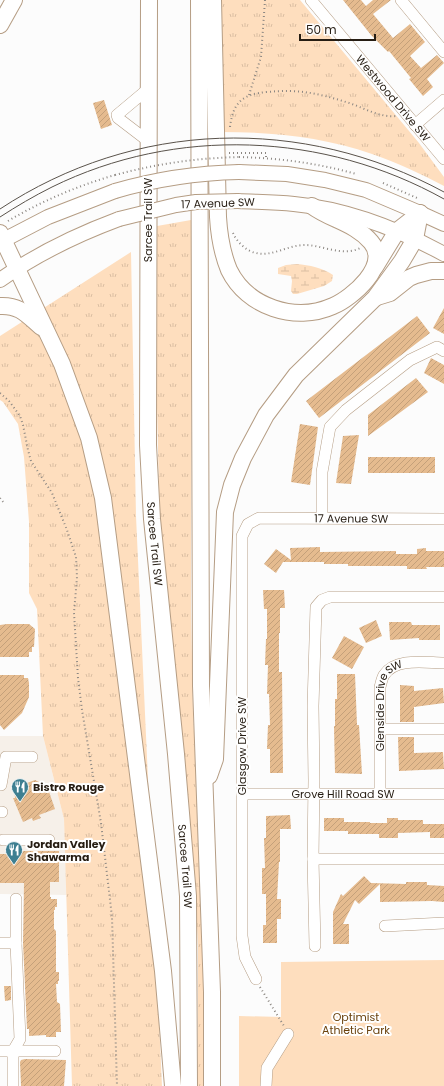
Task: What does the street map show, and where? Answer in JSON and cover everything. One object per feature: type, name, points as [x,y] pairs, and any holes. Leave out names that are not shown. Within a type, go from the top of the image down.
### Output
[{"type":"highway","points":[[0,25],[14,0]]},
{"type":"highway","name":"Sarcee Trail SW","points":[[149,0],[149,472],[188,896],[189,1086]]},
{"type":"highway","name":"Sarcee Trail SW","points":[[199,0],[201,686],[212,992],[212,1086]]},
{"type":"highway","points":[[213,0],[218,216],[222,246],[230,270],[245,291],[255,300],[270,308],[286,312],[305,313],[323,310],[343,301],[359,289],[375,267],[397,231],[420,213]]},
{"type":"highway","points":[[312,206],[321,213],[334,217],[355,228],[371,242],[375,253],[375,267]]},
{"type":"highway","points":[[205,787],[215,759],[224,519],[232,485],[243,458],[255,435],[279,396],[296,375],[375,298],[402,261],[415,239],[420,213]]},
{"type":"highway","points":[[3,234],[16,269],[62,364],[91,446],[103,498],[163,971],[173,1086]]},
{"type":"highway","points":[[375,298],[390,293],[416,274],[432,270],[444,271]]},
{"type":"highway","points":[[0,306],[11,306],[20,310],[46,331]]},
{"type":"main road","points":[[3,234],[115,190],[134,185],[184,175],[239,172],[287,174],[325,180],[366,190],[444,224]]},
{"type":"main road","name":"17 Avenue SW","points":[[0,280],[48,250],[82,233],[119,219],[176,205],[196,202],[238,200],[312,206],[350,215],[382,225],[415,239],[444,254]]},
{"type":"street","name":"Westwood Drive SW","points":[[311,0],[444,159]]},
{"type":"street","points":[[401,0],[444,52]]},
{"type":"street","points":[[148,89],[117,115],[118,118],[148,141]]},
{"type":"street","points":[[415,125],[444,100]]},
{"type":"street","points":[[322,518],[322,472],[330,427],[346,410],[410,360],[437,347],[444,351]]},
{"type":"street","name":"17 Avenue SW","points":[[259,518],[444,519]]},
{"type":"street","name":"Glasgow Drive SW","points":[[256,979],[245,957],[242,936],[242,536],[248,524],[259,518]]},
{"type":"street","points":[[315,946],[313,859],[313,706],[316,607],[322,600],[330,597],[444,597]]},
{"type":"street","name":"Glenside Drive SW","points":[[380,794],[380,687],[383,676],[394,667],[408,663],[444,663]]},
{"type":"street","points":[[381,729],[444,728]]},
{"type":"street","points":[[2,784],[6,758],[32,757]]},
{"type":"street","name":"Grove Hill Road SW","points":[[242,794],[444,794]]},
{"type":"street","points":[[3,840],[49,840]]},
{"type":"street","points":[[313,859],[444,859]]},
{"type":"street","points":[[13,1086],[13,1051],[20,1039],[16,943],[16,899]]},
{"type":"street","points":[[385,926],[444,923]]},
{"type":"street","points":[[0,942],[16,943]]},
{"type":"street","points":[[266,1086],[266,1068],[288,1034]]},
{"type":"street","points":[[0,1051],[56,1051]]},
{"type":"path","points":[[250,95],[261,57],[266,0]]},
{"type":"path","points":[[229,153],[266,153],[266,158]]},
{"type":"path","points":[[3,234],[57,195],[81,185],[165,163],[239,157]]},
{"type":"path","points":[[0,393],[20,416],[26,434],[26,444],[31,461],[52,493],[76,557],[77,577],[74,613],[78,678],[101,822],[112,917],[117,1086]]},
{"type":"path","points":[[0,498],[4,503]]},
{"type":"path","points":[[256,979],[288,1034]]},
{"type":"shaded area","points":[[0,736],[43,736],[64,819],[67,895],[0,894]]},
{"type":"green space","points":[[218,0],[300,0],[419,143],[444,177],[444,186],[390,161],[335,143],[278,134],[221,132]]},
{"type":"green space","points":[[191,220],[191,610],[193,714],[203,893],[206,1086],[198,1086],[198,946],[195,887],[162,561],[157,407],[157,226]]},
{"type":"green space","points":[[131,252],[136,516],[162,1086],[72,1086],[64,819],[43,736],[37,609],[29,593],[29,522],[24,457],[18,424],[0,400],[0,336]]},
{"type":"green space","points":[[297,264],[325,270],[333,275],[332,281],[324,286],[293,294],[291,291],[291,276],[278,274],[278,268],[286,265]]},
{"type":"green space","name":"Optimist Athletic Park","points":[[444,960],[444,1086],[239,1086],[239,1016],[281,1017],[281,962]]},
{"type":"building","points":[[343,0],[361,0],[366,6],[373,0],[391,0],[373,14],[393,38],[410,24],[425,42],[410,56],[421,68],[437,55],[444,63],[427,79],[433,87],[423,96],[409,79],[411,78],[389,51],[388,52],[371,35]]},
{"type":"building","points":[[104,100],[112,125],[101,129],[93,103]]},
{"type":"building","points":[[444,308],[444,334],[433,328]]},
{"type":"building","points":[[417,316],[430,333],[319,418],[306,401]]},
{"type":"building","points":[[431,358],[444,365],[444,384],[424,373]]},
{"type":"building","points":[[416,378],[428,392],[368,436],[368,415]]},
{"type":"building","points":[[300,424],[318,427],[310,485],[291,482]]},
{"type":"building","points":[[359,435],[351,484],[336,483],[343,436]]},
{"type":"building","points":[[368,457],[435,457],[435,473],[368,473]]},
{"type":"building","points":[[320,547],[320,552],[396,551],[396,554],[417,554],[417,549],[426,548],[426,551],[444,551],[444,567],[407,569],[407,566],[348,566],[348,564],[324,564],[324,562],[283,562],[276,573],[264,564],[276,549],[291,560],[290,548]]},
{"type":"building","points":[[263,590],[284,590],[285,608],[280,608],[279,633],[279,672],[282,672],[283,773],[270,773],[270,749],[267,749],[268,725],[270,725],[269,694],[267,694],[268,665],[265,665],[267,609],[264,609]]},
{"type":"building","points":[[376,620],[382,636],[366,643],[359,628]]},
{"type":"building","points":[[389,622],[411,622],[412,625],[440,625],[440,640],[419,640],[419,638],[390,640]]},
{"type":"building","points":[[29,624],[35,629],[34,647],[32,647],[32,652],[29,652],[29,657],[0,657],[0,625]]},
{"type":"building","points":[[344,636],[364,647],[352,669],[332,658]]},
{"type":"building","points":[[337,674],[355,674],[357,725],[359,725],[362,774],[335,773],[334,726],[335,699],[337,699]]},
{"type":"building","points":[[0,675],[24,675],[24,678],[28,678],[29,683],[29,697],[22,713],[4,730],[0,725]]},
{"type":"building","points":[[400,685],[414,686],[414,691],[443,688],[444,703],[414,707],[414,722],[400,722]]},
{"type":"building","points":[[398,737],[414,737],[414,753],[443,752],[444,769],[399,771]]},
{"type":"building","points":[[35,780],[47,786],[55,809],[39,815],[41,818],[33,821],[32,818],[23,822],[13,798],[15,798],[14,785]]},
{"type":"building","points":[[290,815],[291,829],[280,829],[280,862],[277,899],[281,899],[281,919],[277,919],[277,943],[263,943],[263,925],[266,925],[266,894],[262,894],[262,868],[265,868],[264,838],[266,838],[266,816]]},
{"type":"building","points":[[324,818],[344,818],[344,822],[370,823],[387,823],[387,818],[398,818],[398,820],[423,820],[423,824],[444,824],[444,838],[430,838],[430,832],[398,833],[398,838],[379,838],[379,834],[348,834],[348,831],[324,831]]},
{"type":"building","points":[[13,851],[59,851],[59,882],[50,882],[50,897],[51,899],[57,899],[57,907],[55,907],[54,910],[54,929],[56,931],[56,972],[59,972],[59,981],[58,984],[56,984],[57,1002],[60,1004],[61,1032],[56,1032],[56,1037],[46,1037],[46,1035],[29,1036],[29,1029],[27,1029],[23,943],[24,883],[0,883],[0,854],[13,854]]},
{"type":"building","points":[[364,876],[371,883],[406,884],[406,882],[427,882],[427,885],[444,886],[444,902],[380,902],[380,884],[359,904],[355,900],[343,924],[349,924],[349,944],[333,944],[333,912],[341,894],[343,896]]},
{"type":"building","points":[[4,986],[11,986],[11,1000],[5,1001]]},
{"type":"building","points":[[21,1060],[66,1060],[64,1086],[21,1086],[20,1062]]},
{"type":"tram line","points":[[0,209],[52,180],[106,158],[162,144],[219,138],[277,140],[334,150],[390,167],[444,192]]},
{"type":"tram line","points":[[0,217],[52,187],[100,167],[149,154],[199,146],[250,145],[300,150],[350,160],[398,177],[444,199]]},
{"type":"place","name":"Bistro Rouge","points":[[20,802]]},
{"type":"place","name":"Jordan Valley Shawarma","points":[[14,865]]}]
